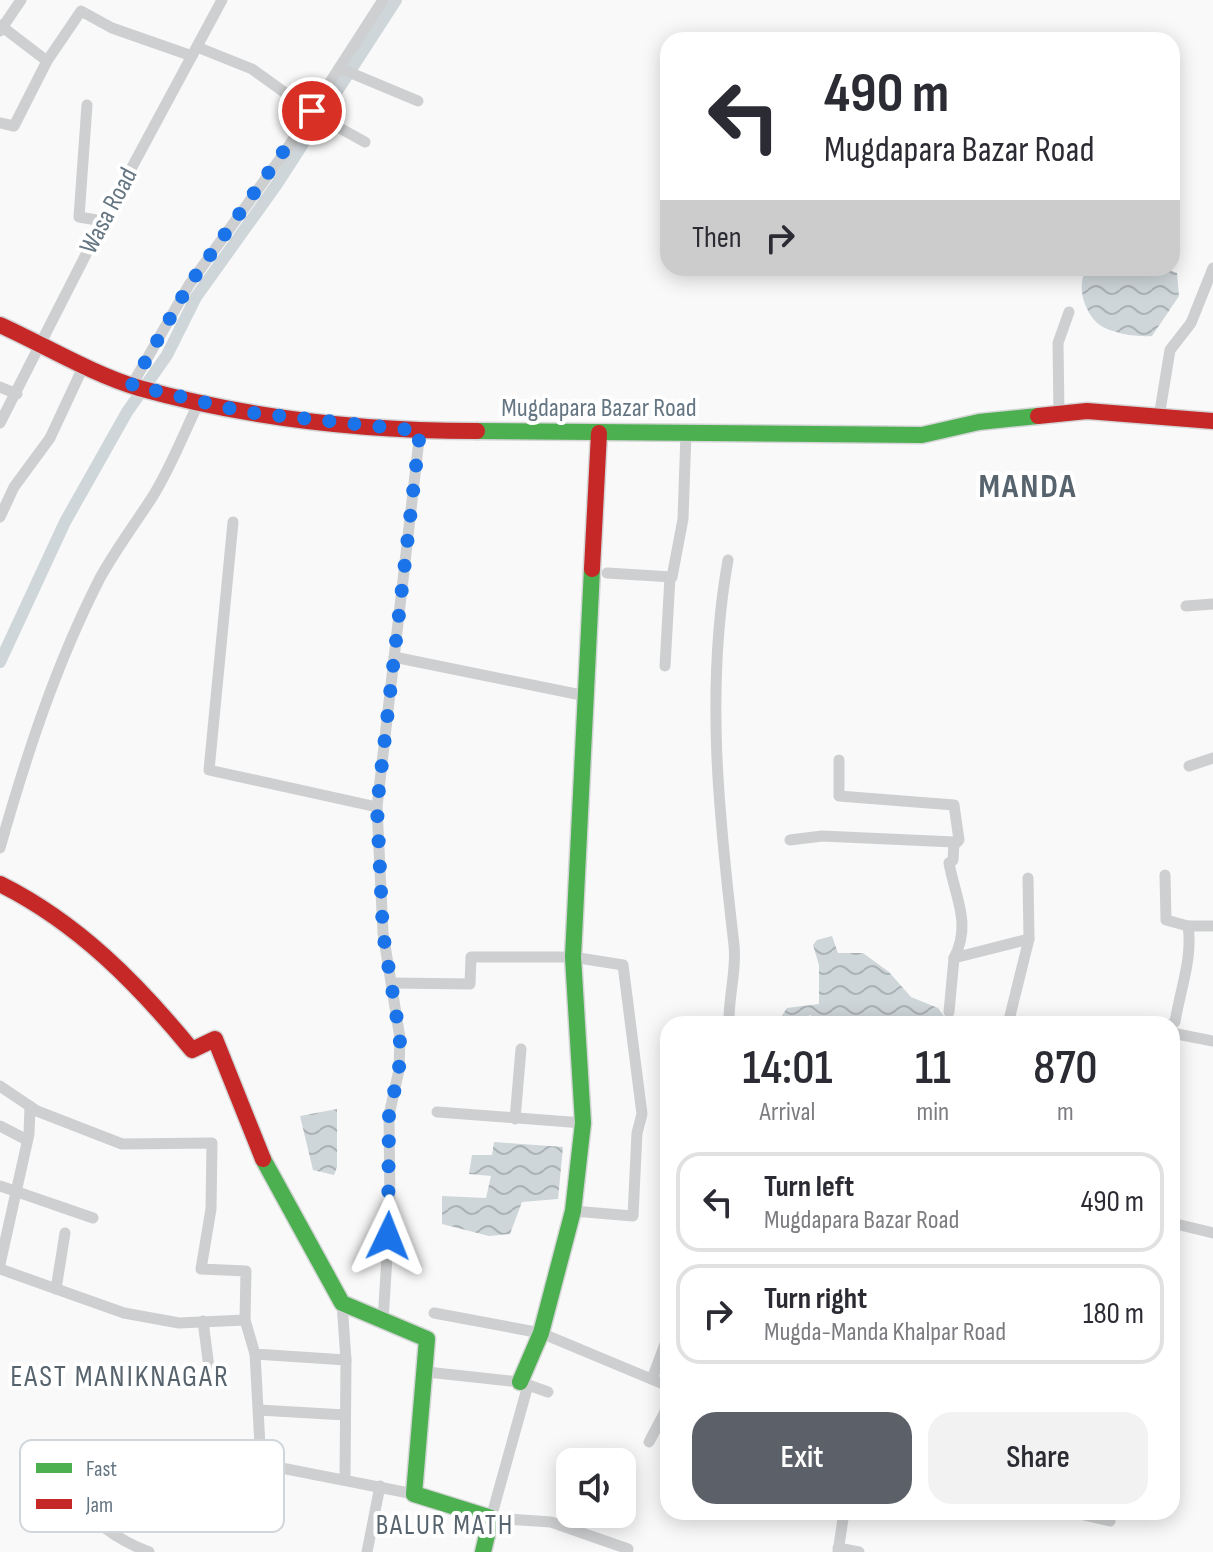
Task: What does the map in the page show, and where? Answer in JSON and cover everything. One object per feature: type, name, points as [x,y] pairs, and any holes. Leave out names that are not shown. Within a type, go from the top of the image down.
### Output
[{"type":"street","points":[[21,0],[1,28],[47,61]]},
{"type":"street","name":"Wasa Road","points":[[0,423],[103,221],[222,0]]},
{"type":"street","points":[[134,386],[189,285],[317,115],[383,0]]},
{"type":"street","points":[[0,123],[14,126],[47,61],[81,11],[112,28],[252,69],[317,115],[365,142]]},
{"type":"street","points":[[345,71],[418,101]]},
{"type":"street","points":[[87,105],[79,217],[103,221]]},
{"type":"street","points":[[1159,417],[1170,350],[1208,301],[1213,268]]},
{"type":"street","points":[[1059,414],[1058,343],[1069,312]]},
{"type":"street","name":"Mugdapara Bazar Road","points":[[0,325],[134,386],[245,412],[420,431],[922,435],[979,422],[1087,411],[1213,421]]},
{"type":"street","points":[[0,517],[14,487],[50,438],[85,363]]},
{"type":"street","points":[[0,387],[17,394]]},
{"type":"street","points":[[0,848],[21,775],[62,659],[100,579],[125,535],[154,495],[199,402]]},
{"type":"street","points":[[383,1321],[390,1208],[389,1115],[399,1070],[400,1038],[383,933],[377,807],[420,431]]},
{"type":"street","points":[[483,1552],[524,1383],[541,1333],[573,1211],[583,1123],[573,957],[599,433]]},
{"type":"street","points":[[665,666],[670,577],[683,519],[686,433]]},
{"type":"street","points":[[233,522],[209,770],[377,807]]},
{"type":"street","points":[[728,560],[714,751],[734,947],[730,1016]]},
{"type":"street","points":[[607,573],[670,577]]},
{"type":"street","points":[[1186,606],[1213,604]]},
{"type":"street","points":[[394,657],[586,696]]},
{"type":"street","points":[[1189,766],[1213,758]]},
{"type":"street","points":[[839,760],[839,796],[954,805],[959,840],[955,844],[953,860],[949,863],[963,920],[962,944],[954,958],[949,1012]]},
{"type":"street","points":[[790,840],[822,836],[955,844]]},
{"type":"street","points":[[1165,875],[1166,920],[1188,926],[1213,926]]},
{"type":"street","points":[[1010,1016],[1029,939],[1028,878]]},
{"type":"street","points":[[0,884],[52,912],[157,1007],[192,1050],[215,1039],[266,1166],[309,1238],[342,1303],[346,1360],[345,1478]]},
{"type":"street","points":[[1176,1016],[1188,964],[1188,926]]},
{"type":"street","points":[[954,958],[1029,939]]},
{"type":"street","points":[[392,983],[470,984],[471,957],[573,957],[623,965],[627,972],[634,1065],[642,1114],[637,1133],[633,1216],[573,1211]]},
{"type":"street","points":[[1180,1035],[1213,1041]]},
{"type":"street","points":[[515,1119],[521,1049]]},
{"type":"street","points":[[0,1086],[30,1106],[122,1144],[212,1143],[211,1209],[201,1269],[246,1271],[245,1320],[255,1354],[260,1440]]},
{"type":"street","points":[[30,1106],[27,1140],[0,1266],[124,1313],[179,1323],[245,1320]]},
{"type":"street","points":[[437,1112],[583,1123]]},
{"type":"street","points":[[0,1126],[27,1140]]},
{"type":"street","points":[[0,1186],[93,1218]]},
{"type":"street","points":[[1180,1225],[1213,1233]]},
{"type":"street","points":[[56,1289],[65,1233]]},
{"type":"street","points":[[342,1303],[427,1339],[427,1372],[414,1494]]},
{"type":"street","points":[[434,1313],[541,1333],[660,1382]]},
{"type":"street","points":[[203,1321],[209,1368]]},
{"type":"street","points":[[255,1354],[346,1360]]},
{"type":"street","points":[[652,1379],[660,1358]]},
{"type":"street","points":[[427,1372],[524,1383],[548,1392]]},
{"type":"street","points":[[259,1410],[345,1415]]},
{"type":"street","points":[[649,1442],[660,1421]]},
{"type":"street","points":[[284,1468],[414,1494],[491,1518],[551,1522],[628,1549]]},
{"type":"street","points":[[367,1552],[380,1486]]},
{"type":"street","points":[[843,1520],[838,1550],[859,1552]]},
{"type":"street","points":[[1106,1520],[1110,1521]]},
{"type":"street","points":[[111,1532],[149,1552]]},
{"type":"water","points":[[1084,276],[1177,276],[1179,296],[1152,336],[1133,335],[1114,332],[1091,316],[1084,300]]},
{"type":"water","points":[[832,936],[838,953],[863,953],[889,972],[911,997],[938,1008],[944,1016],[782,1016],[787,1008],[819,1004],[819,965],[813,945],[817,940]]},
{"type":"water","points":[[337,1109],[337,1167],[334,1175],[313,1170],[300,1116]]},
{"type":"water","points":[[494,1142],[563,1147],[558,1199],[522,1202],[510,1234],[489,1236],[442,1224],[442,1196],[486,1198],[491,1176],[469,1174],[472,1155],[492,1155]]},
{"type":"waterway","points":[[0,662],[65,522],[127,412],[167,355],[196,297],[277,184],[396,0]]},
{"type":"traffic: fast","points":[[477,431],[922,435],[979,422],[1038,416]]},
{"type":"traffic: fast","points":[[520,1382],[541,1333],[573,1211],[583,1123],[573,957],[592,569]]},
{"type":"traffic: fast","points":[[263,1159],[342,1303],[427,1339],[414,1494],[491,1518],[483,1552]]},
{"type":"traffic: jam","points":[[0,325],[104,375],[180,398],[306,421],[477,431]]},
{"type":"traffic: jam","points":[[1038,416],[1087,411],[1213,421]]},
{"type":"traffic: jam","points":[[592,569],[599,433]]},
{"type":"traffic: jam","points":[[0,884],[55,917],[105,956],[150,1001],[192,1050],[215,1039],[263,1159]]},
{"type":"district","name":"MANDA","points":[[1028,486]]},
{"type":"district","name":"EAST MANIKNAGAR","points":[[120,1377]]},
{"type":"district","name":"BALUR MATH","points":[[445,1525]]},
{"type":"route","points":[[312,111],[189,285],[132,385],[245,412],[420,431],[377,807],[382,854],[383,933],[400,1038],[399,1070],[389,1115],[388,1236]]}]
